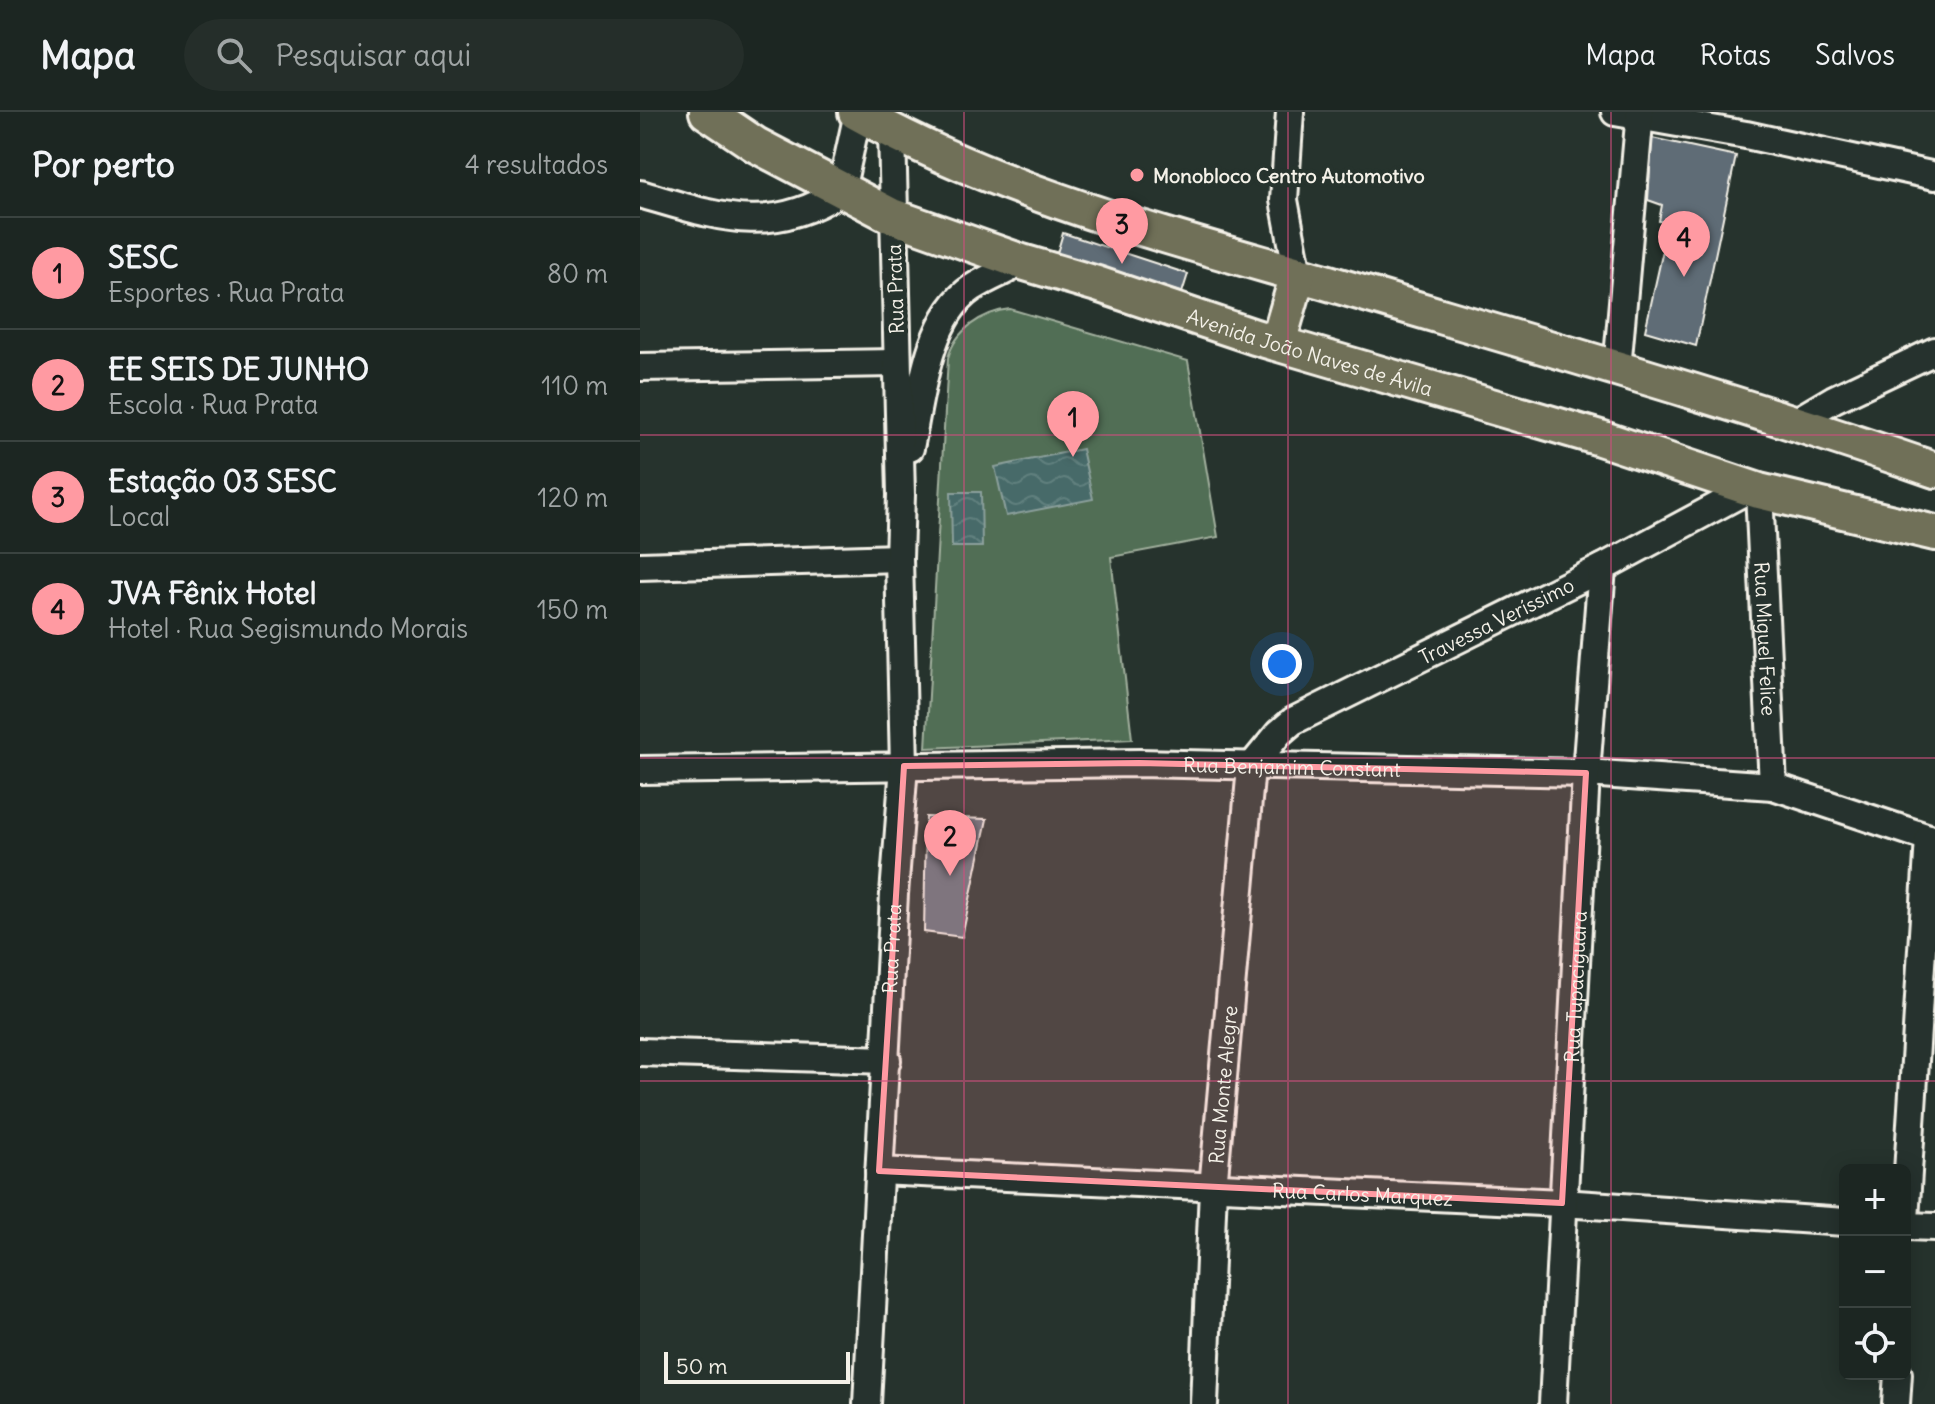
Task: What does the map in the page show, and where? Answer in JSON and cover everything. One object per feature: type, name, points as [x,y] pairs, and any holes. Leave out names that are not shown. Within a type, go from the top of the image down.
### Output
[{"type":"main road","name":"Avenida João Naves de Ávila","points":[[707,112],[756,145],[892,216],[1022,262],[1278,343],[1600,438],[1755,489],[1935,533]]},
{"type":"main road","points":[[857,113],[996,180],[1260,264],[1795,422],[1935,470]]},
{"type":"main road","points":[[1278,343],[1298,274]]},
{"type":"street","points":[[1290,112],[1284,200],[1298,274]]},
{"type":"street","points":[[640,194],[691,209],[746,220],[792,216],[820,205],[841,191],[857,113]]},
{"type":"street","points":[[1617,369],[1631,114],[1746,135],[1935,176]]},
{"type":"street","name":"Rua Prata","points":[[867,1404],[894,894],[904,766],[892,131]]},
{"type":"street","name":"Rua Prata","points":[[901,495],[927,361],[946,316],[969,289],[1022,262]]},
{"type":"street","points":[[1795,422],[1834,399],[1935,351]]},
{"type":"street","points":[[640,367],[897,363]]},
{"type":"street","name":"Travessa Veríssimo","points":[[1251,767],[1293,721],[1755,489]]},
{"type":"street","name":"Rua Miguel Felice","points":[[1755,489],[1773,786]]},
{"type":"street","points":[[640,566],[899,558]]},
{"type":"street","name":"Rua Tupaciguara","points":[[1553,1404],[1586,773],[1602,568]]},
{"type":"street","name":"Rua Benjamim Constant","points":[[640,770],[1139,763],[1586,773],[1773,786],[1932,839]]},
{"type":"street","name":"Rua Monte Alegre","points":[[1204,1404],[1213,1188],[1251,767]]},
{"type":"street","points":[[1909,1164],[1932,839]]},
{"type":"street","points":[[640,1052],[887,1060]]},
{"type":"street","name":"Rua Carlos Marquez","points":[[879,1171],[1562,1203],[1839,1222]]},
{"type":"street","points":[[1911,1226],[1935,1227]]},
{"type":"street","points":[[1896,1404],[1898,1380]]},
{"type":"highlighted area","points":[[1139,763],[1586,773],[1562,1203],[879,1171],[904,766]]},
{"type":"green space","points":[[1010,309],[1188,361],[1218,537],[1111,557],[1132,739],[926,748],[948,358],[957,339],[972,324],[990,314]]},
{"type":"water","points":[[1082,449],[1093,499],[1006,516],[995,467]]},
{"type":"water","points":[[951,492],[981,492],[982,547],[952,547]]},
{"type":"building","points":[[1652,138],[1736,156],[1696,346],[1645,331],[1669,223],[1659,221],[1662,205],[1648,200]]},
{"type":"building","points":[[1063,233],[1188,274],[1182,293],[1057,253]]},
{"type":"building","points":[[926,817],[987,819],[962,937],[924,932]]},
{"type":"place","name":"Monobloco Centro Automotivo","points":[[1137,175]]},
{"type":"place","name":"Estação 03 SESC","points":[[1122,264]]},
{"type":"place","name":"JVA Fênix Hotel","points":[[1684,277]]},
{"type":"place","name":"SESC","points":[[1073,457]]},
{"type":"place","name":"EE SEIS DE JUNHO","points":[[950,876]]}]
